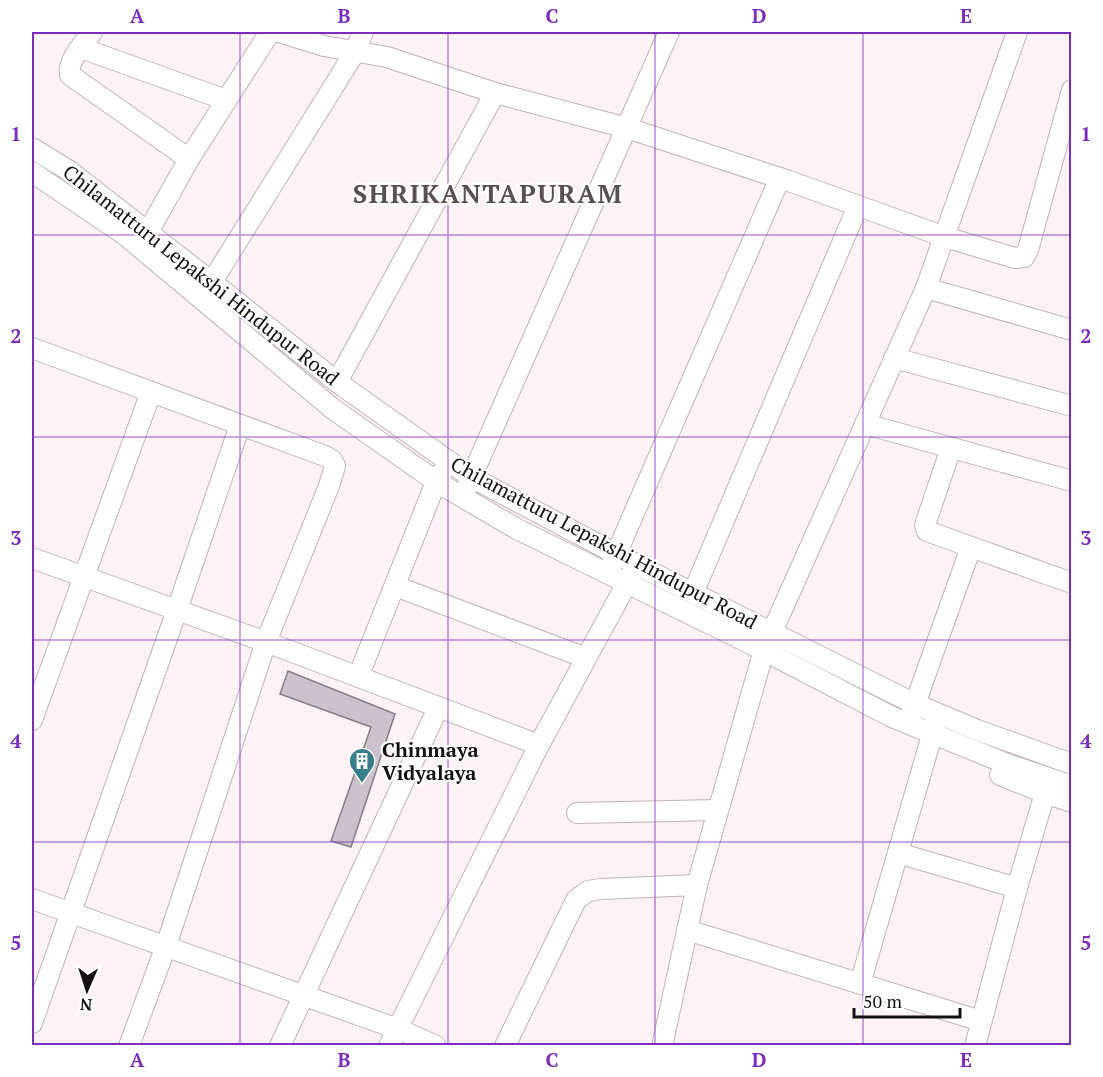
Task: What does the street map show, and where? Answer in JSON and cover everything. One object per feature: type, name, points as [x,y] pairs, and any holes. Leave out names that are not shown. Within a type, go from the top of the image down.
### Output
[{"type":"street","points":[[148,232],[189,159],[270,32]]},
{"type":"street","points":[[279,32],[324,46],[387,57],[495,93],[627,128],[780,178],[945,237],[1015,258],[1024,257],[1033,234],[1071,90]]},
{"type":"street","points":[[201,299],[355,52],[363,32]]},
{"type":"street","points":[[462,497],[669,32]]},
{"type":"street","points":[[662,1046],[698,885],[767,641],[926,288],[1017,32]]},
{"type":"street","points":[[189,159],[70,75],[69,69],[72,62],[87,40],[226,100]]},
{"type":"street","points":[[337,382],[495,93]]},
{"type":"street","name":"Chilamatturu Lepakshi Hindupur Road","points":[[32,148],[68,170],[337,382],[471,477],[693,593],[767,641],[907,723],[1007,764],[1071,786]]},
{"type":"street","name":"Chilamatturu Lepakshi Hindupur Road","points":[[32,172],[125,235],[333,409],[436,482],[517,529],[627,582],[977,730],[1071,764]]},
{"type":"street","points":[[607,573],[617,555],[780,178]]},
{"type":"street","points":[[693,593],[858,206]]},
{"type":"street","points":[[926,288],[1071,330]]},
{"type":"street","points":[[32,348],[326,456],[335,466],[266,642],[166,946],[129,1046]]},
{"type":"street","points":[[894,358],[1071,406]]},
{"type":"street","points":[[32,720],[151,392]]},
{"type":"street","points":[[32,1023],[240,424]]},
{"type":"street","points":[[865,424],[1071,481]]},
{"type":"street","points":[[951,448],[925,525],[927,531],[1071,583]]},
{"type":"street","points":[[358,677],[436,482],[449,461]]},
{"type":"street","points":[[907,723],[971,547]]},
{"type":"street","points":[[32,558],[266,642],[539,745]]},
{"type":"street","points":[[393,1037],[539,745],[637,565]]},
{"type":"street","points":[[395,586],[586,658]]},
{"type":"street","points":[[280,1046],[438,708]]},
{"type":"street","points":[[860,984],[939,713]]},
{"type":"street","points":[[977,730],[970,758],[974,762],[1071,802]]},
{"type":"street","points":[[975,1046],[1045,793]]},
{"type":"street","points":[[577,813],[718,810]]},
{"type":"street","points":[[898,853],[1017,888]]},
{"type":"street","points":[[505,1046],[576,900],[588,891],[601,889],[698,885]]},
{"type":"street","points":[[32,899],[304,995],[393,1037],[436,1046]]},
{"type":"street","points":[[687,930],[981,1021]]},
{"type":"building","name":"Chinmaya Vidyalaya","points":[[288,671],[395,714],[351,847],[331,841],[371,727],[280,694]]},
{"type":"place","name":"Chinmaya Vidyalaya","points":[[362,784]]},
{"type":"district","name":"SHRIKANTAPURAM","points":[[488,194]]}]
